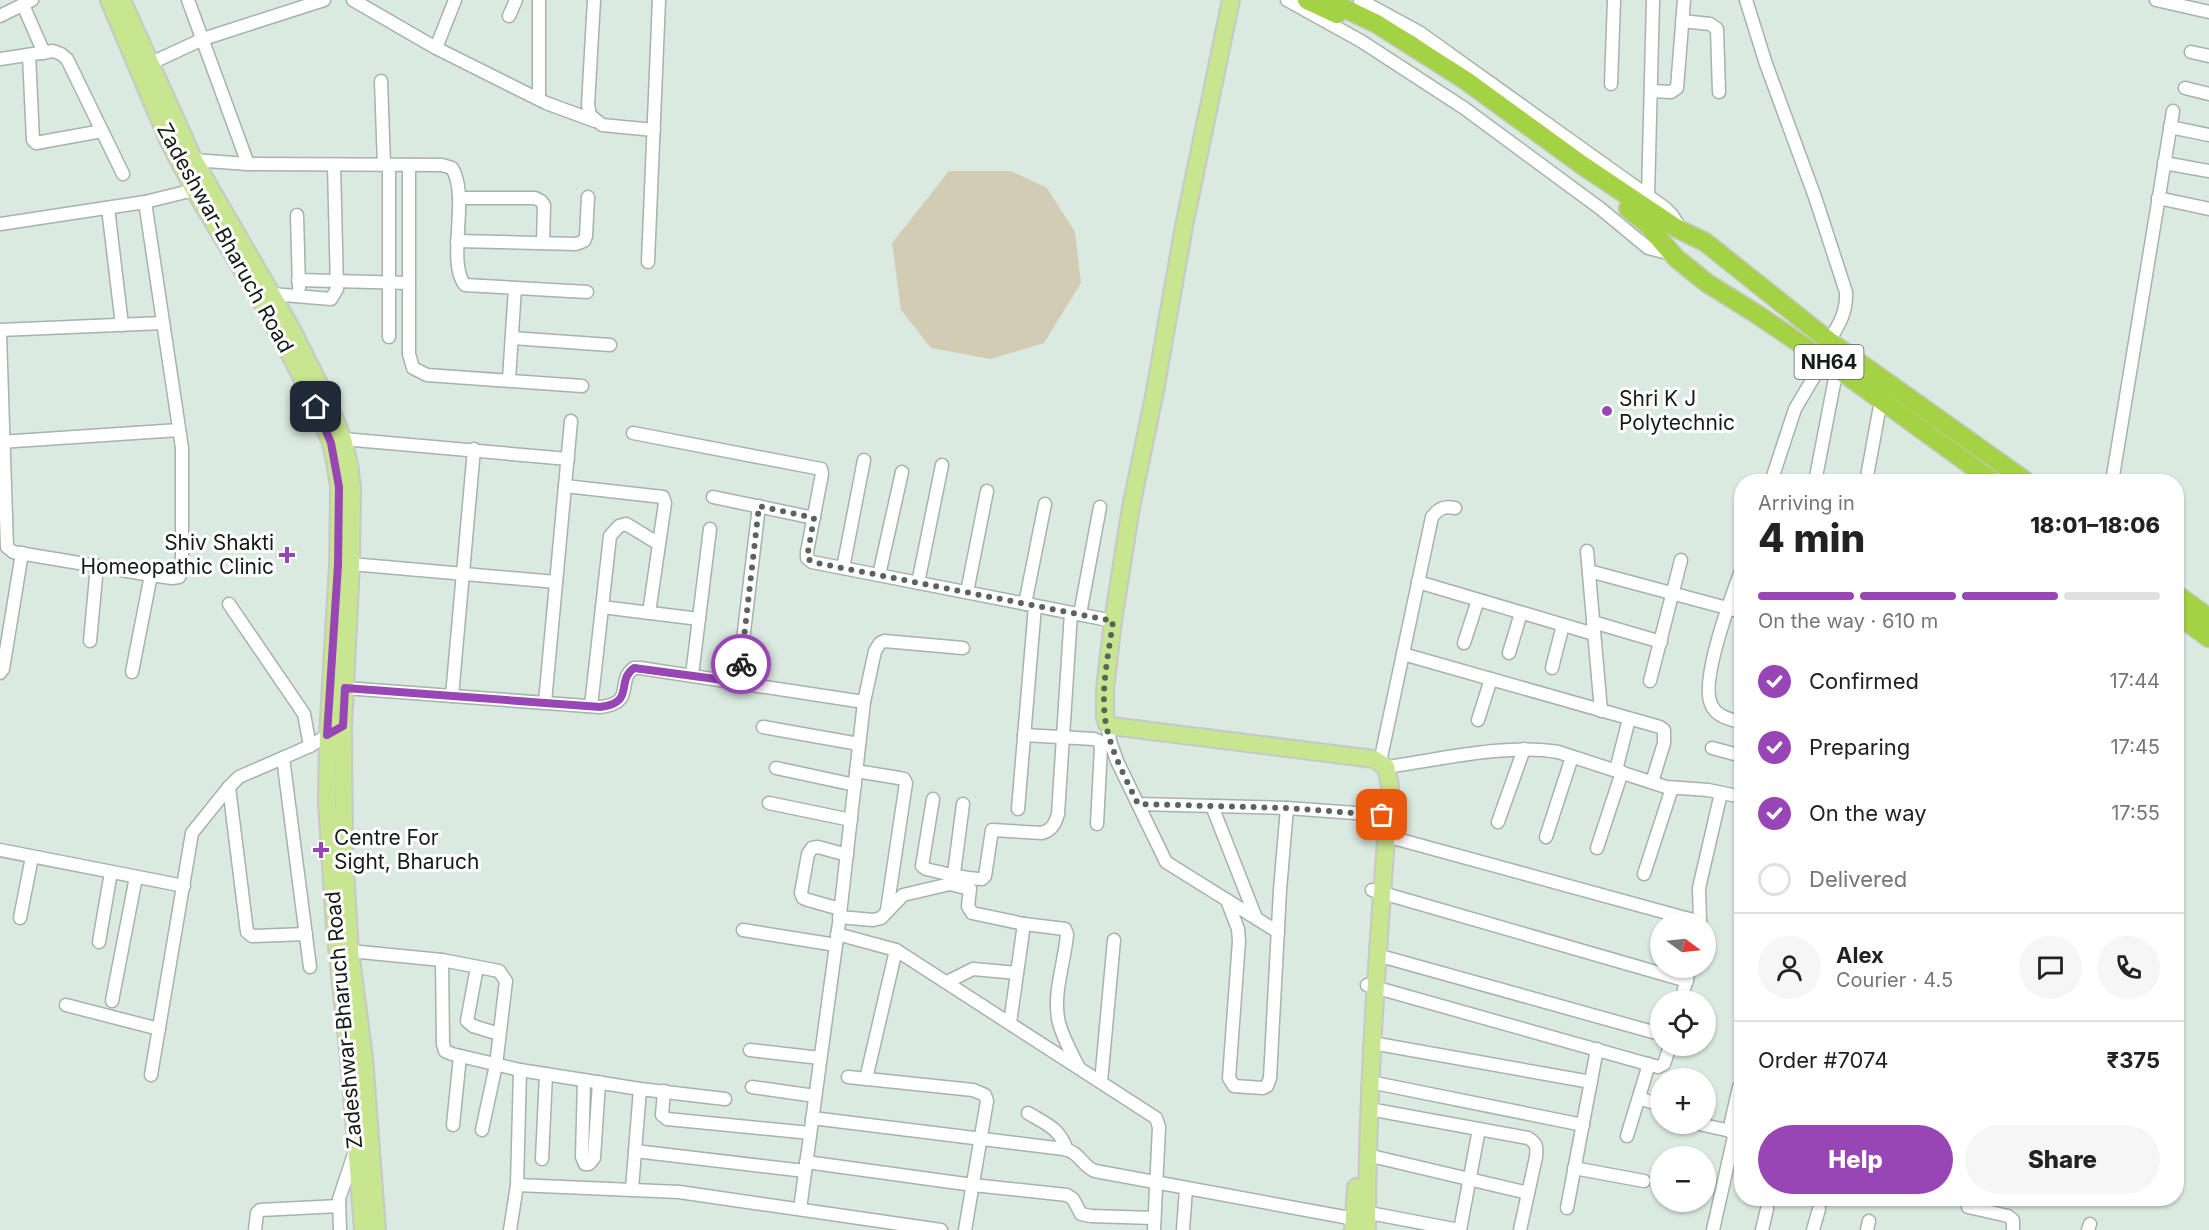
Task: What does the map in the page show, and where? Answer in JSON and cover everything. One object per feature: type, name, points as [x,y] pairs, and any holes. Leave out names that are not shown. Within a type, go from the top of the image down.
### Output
[{"type":"highway","name":"NH64","points":[[1307,0],[1356,23],[1397,46],[1651,219],[1705,242],[1881,400],[1979,474]]},
{"type":"highway","name":"NH64","points":[[1327,0],[1377,24],[1473,85],[1582,165],[1651,219],[1672,254],[1707,283],[1831,353],[2015,474]]},
{"type":"highway","points":[[2184,599],[2208,614]]},
{"type":"highway","points":[[2184,620],[2209,638]]},
{"type":"main road","name":"Zadeshwar-Bharuch Road","points":[[109,0],[154,108],[202,188],[272,294],[327,400],[343,439],[349,464],[352,488],[351,564],[343,726],[344,855],[350,951],[364,1058],[377,1230]]},
{"type":"main road","name":"Zadeshwar-Bharuch Road","points":[[122,0],[194,160],[202,188],[316,407],[331,443],[339,487],[327,735],[330,877],[349,1058],[363,1230]]},
{"type":"main road","points":[[1231,0],[1184,226],[1155,391],[1131,507],[1113,621],[1105,688],[1105,717],[1112,726],[1374,759],[1383,765],[1390,786],[1386,836],[1376,891],[1371,986],[1372,1043],[1369,1109],[1359,1220]]},
{"type":"main road","points":[[1112,726],[1121,622],[1139,509],[1191,228],[1242,0]]},
{"type":"main road","points":[[1359,1220],[1361,1049],[1377,955],[1374,861],[1390,786]]},
{"type":"street","points":[[188,0],[248,164]]},
{"type":"street","points":[[149,64],[203,39],[324,0]]},
{"type":"street","points":[[353,0],[436,48],[538,99],[569,113],[595,121]]},
{"type":"street","points":[[436,48],[455,0]]},
{"type":"street","points":[[509,16],[516,0]]},
{"type":"street","points":[[538,99],[539,0]]},
{"type":"street","points":[[594,0],[588,105],[590,115],[602,126],[654,130]]},
{"type":"street","points":[[648,262],[659,0]]},
{"type":"street","points":[[1287,0],[1361,41],[1464,108],[1601,209],[1648,248],[1672,254]]},
{"type":"street","name":"NH64","points":[[1360,0],[1419,32],[1647,196],[1672,215],[1682,231]]},
{"type":"street","points":[[1611,84],[1614,0]]},
{"type":"street","points":[[1647,196],[1653,0]]},
{"type":"street","points":[[1652,91],[1671,92],[1677,88],[1684,0]]},
{"type":"street","points":[[1746,0],[1766,64],[1815,197],[1846,292],[1847,303],[1831,353],[1816,474]]},
{"type":"street","points":[[2156,0],[2209,12]]},
{"type":"street","points":[[2188,7],[2199,0]]},
{"type":"street","points":[[0,16],[27,2],[44,53]]},
{"type":"street","points":[[1682,21],[1710,24],[1717,29],[1719,92]]},
{"type":"street","points":[[0,59],[53,51],[61,54],[67,60],[123,174]]},
{"type":"street","points":[[2191,51],[2209,56]]},
{"type":"street","points":[[29,55],[33,140],[36,143],[102,131]]},
{"type":"street","points":[[381,81],[386,165],[389,337]]},
{"type":"street","points":[[2185,88],[2209,94]]},
{"type":"street","points":[[2113,474],[2173,111]]},
{"type":"street","points":[[2170,127],[2209,135]]},
{"type":"street","points":[[194,160],[248,164],[442,165],[452,168],[456,175],[459,198],[458,241],[461,280],[465,285],[587,292]]},
{"type":"street","points":[[2164,163],[2209,171]]},
{"type":"street","points":[[272,294],[331,299],[337,289],[334,165]]},
{"type":"street","points":[[409,165],[409,354],[413,368],[419,373],[438,376],[508,379],[582,386]]},
{"type":"street","points":[[0,224],[145,202],[202,188]]},
{"type":"street","points":[[458,241],[576,244],[584,241],[586,236],[588,197]]},
{"type":"street","points":[[459,198],[535,198],[542,201],[544,205],[543,243]]},
{"type":"street","points":[[2158,198],[2209,209]]},
{"type":"street","points":[[145,202],[179,430],[184,488],[183,571],[179,577],[172,578],[13,552],[7,547],[5,539],[0,332],[163,323]]},
{"type":"street","points":[[108,208],[122,325]]},
{"type":"street","points":[[297,214],[299,297]]},
{"type":"street","points":[[298,280],[409,283]]},
{"type":"street","points":[[508,379],[515,288]]},
{"type":"street","points":[[512,338],[610,345]]},
{"type":"street","points":[[1774,474],[1795,409],[1831,353]]},
{"type":"street","points":[[1867,474],[1881,400]]},
{"type":"street","points":[[545,702],[571,421]]},
{"type":"street","points":[[2,442],[179,430]]},
{"type":"street","points":[[633,433],[821,469],[807,558],[812,562],[1113,621]]},
{"type":"street","points":[[343,439],[568,459]]},
{"type":"street","points":[[452,696],[474,449]]},
{"type":"street","points":[[1985,474],[1991,457]]},
{"type":"street","points":[[843,568],[864,460]]},
{"type":"street","points":[[918,583],[942,465]]},
{"type":"street","points":[[879,576],[902,472]]},
{"type":"street","points":[[565,486],[663,497],[665,503],[649,613]]},
{"type":"street","points":[[967,592],[987,491]]},
{"type":"street","points":[[713,497],[814,518]]},
{"type":"street","points":[[1018,809],[1030,605],[1045,504]]},
{"type":"street","points":[[738,682],[759,506]]},
{"type":"street","points":[[1455,508],[1445,506],[1437,510],[1432,517],[1402,654],[1383,765],[1541,749],[1672,788],[1734,795]]},
{"type":"street","points":[[847,855],[818,847],[812,848],[808,854],[801,893],[803,898],[840,913],[873,920],[881,918],[903,894],[952,879],[982,879],[985,876],[992,830],[1042,833],[1054,825],[1058,814],[1063,737],[1076,614],[1100,507]]},
{"type":"street","points":[[591,706],[608,542],[619,526],[626,524],[659,544]]},
{"type":"street","points":[[692,675],[710,529]]},
{"type":"street","points":[[1587,552],[1601,711]]},
{"type":"street","points":[[0,673],[3,669],[22,553]]},
{"type":"street","points":[[1650,681],[1681,560]]},
{"type":"street","points":[[351,564],[556,582]]},
{"type":"street","points":[[90,641],[97,566]]},
{"type":"street","points":[[1589,571],[1734,609]]},
{"type":"street","points":[[132,672],[151,575]]},
{"type":"street","points":[[1418,582],[1563,625],[1594,628],[1661,642]]},
{"type":"street","points":[[1734,590],[1717,644],[1708,694],[1711,706],[1718,714],[1734,720]]},
{"type":"street","points":[[1464,643],[1478,600]]},
{"type":"street","points":[[229,604],[304,714],[310,746]]},
{"type":"street","points":[[603,607],[699,619]]},
{"type":"street","points":[[1509,653],[1521,613]]},
{"type":"street","points":[[1552,668],[1563,625]]},
{"type":"street","points":[[800,1209],[840,913],[864,702],[875,651],[884,641],[963,648]]},
{"type":"street","points":[[1402,654],[1660,727],[1664,730],[1664,743],[1652,782]]},
{"type":"street","points":[[345,688],[607,706],[624,696],[628,674],[634,668],[864,702]]},
{"type":"street","points":[[1478,720],[1491,679]]},
{"type":"street","points":[[1597,848],[1618,771],[1629,719]]},
{"type":"street","points":[[151,1075],[192,833],[239,777],[310,746],[343,726]]},
{"type":"street","points":[[1112,726],[1117,761],[1166,862],[1278,932]]},
{"type":"street","points":[[763,727],[860,744]]},
{"type":"street","points":[[1024,735],[1099,741],[1101,747],[1097,824]]},
{"type":"street","points":[[1712,748],[1734,754]]},
{"type":"street","points":[[1498,822],[1524,749]]},
{"type":"street","points":[[1546,837],[1572,757]]},
{"type":"street","points":[[283,758],[310,967]]},
{"type":"street","points":[[776,768],[855,785]]},
{"type":"street","points":[[856,771],[904,779],[906,783],[887,912]]},
{"type":"street","points":[[229,787],[247,932],[252,936],[306,934]]},
{"type":"street","points":[[1644,874],[1672,788]]},
{"type":"street","points":[[1700,912],[1699,888],[1721,793]]},
{"type":"street","points":[[933,799],[922,866],[970,889],[968,906],[972,913],[1024,924],[1065,929],[1067,934],[1057,1004],[1058,1021],[1064,1039],[1079,1068]]},
{"type":"street","points":[[769,803],[851,820]]},
{"type":"street","points":[[952,879],[963,804]]},
{"type":"street","points":[[1138,804],[1287,808],[1382,815]]},
{"type":"street","points":[[1212,806],[1256,918]]},
{"type":"street","points":[[1227,900],[1238,929],[1239,941],[1229,1078],[1234,1086],[1263,1088],[1269,1083],[1287,808]]},
{"type":"street","points":[[1386,836],[1663,912]]},
{"type":"street","points":[[0,850],[184,886]]},
{"type":"street","points":[[20,918],[32,857]]},
{"type":"street","points":[[99,942],[111,872]]},
{"type":"street","points":[[112,1001],[136,877]]},
{"type":"street","points":[[1376,891],[1687,981]]},
{"type":"street","points":[[1010,1023],[1024,924]]},
{"type":"street","points":[[635,1150],[806,1166],[1067,1195],[1073,1199],[1081,1214],[1154,1224],[1159,1127],[1156,1118],[896,950],[836,940],[743,930]]},
{"type":"street","points":[[1101,1082],[1114,940]]},
{"type":"street","points":[[866,1078],[896,950]]},
{"type":"street","points":[[350,951],[442,960],[499,971],[506,981],[496,1065],[482,1130]]},
{"type":"street","points":[[1377,955],[1650,1031]]},
{"type":"street","points":[[442,960],[445,1051],[520,1070],[640,1089],[725,1099]]},
{"type":"street","points":[[477,967],[467,1021],[473,1026],[499,1034]]},
{"type":"street","points":[[947,982],[973,969],[980,968],[1017,973]]},
{"type":"street","points":[[1684,990],[1688,978]]},
{"type":"street","points":[[1371,986],[1649,1064],[1662,1066],[1667,1056]]},
{"type":"street","points":[[66,1005],[159,1029]]},
{"type":"street","points":[[1372,1043],[1591,1082]]},
{"type":"street","points":[[1567,1208],[1597,1049]]},
{"type":"street","points":[[750,1050],[820,1058]]},
{"type":"street","points":[[453,1125],[460,1056]]},
{"type":"street","points":[[1628,1136],[1649,1064]]},
{"type":"street","points":[[510,1230],[517,1185],[520,1070]]},
{"type":"street","points":[[542,1159],[546,1074]]},
{"type":"street","points":[[848,1077],[980,1092],[985,1095],[987,1101],[965,1230]]},
{"type":"street","points":[[584,1080],[582,1157],[585,1164],[589,1164],[594,1158],[599,1082]]},
{"type":"street","points":[[1370,1082],[1582,1125]]},
{"type":"street","points":[[752,1086],[815,1096]]},
{"type":"street","points":[[632,1189],[640,1089]]},
{"type":"street","points":[[664,1091],[662,1115],[667,1119],[810,1134]]},
{"type":"street","points":[[1639,1098],[1650,1102]]},
{"type":"street","points":[[1369,1109],[1528,1138],[1534,1142],[1537,1147],[1536,1156],[1520,1230]]},
{"type":"street","points":[[1028,1113],[1056,1130],[1063,1137],[1067,1150]]},
{"type":"street","points":[[812,1118],[1067,1150],[1074,1152],[1082,1159],[1086,1167],[1095,1171],[1359,1220],[1460,1230],[1479,1129]]},
{"type":"street","points":[[1716,1128],[1734,1132]]},
{"type":"street","points":[[1713,1230],[1734,1136]]},
{"type":"street","points":[[340,1230],[339,1206],[344,1180],[356,1149]]},
{"type":"street","points":[[1366,1155],[1528,1193]]},
{"type":"street","points":[[1574,1168],[1644,1181]]},
{"type":"street","points":[[517,1185],[679,1192],[940,1230]]},
{"type":"street","points":[[1183,1230],[1186,1189]]},
{"type":"street","points":[[255,1230],[257,1213],[260,1210],[339,1206]]},
{"type":"street","points":[[1968,1207],[2008,1216],[2013,1220],[2013,1230]]},
{"type":"street","points":[[1762,1230],[1767,1209]]},
{"type":"street","points":[[1813,1230],[1819,1209]]},
{"type":"shaded area","points":[[949,171],[1011,171],[1047,188],[1075,232],[1081,283],[1044,343],[991,359],[931,348],[901,310],[892,243]]},
{"type":"way so far","points":[[741,664],[759,506],[814,518],[807,552],[807,558],[812,562],[1113,621],[1105,688],[1105,717],[1117,761],[1138,804],[1287,808],[1382,815]]},
{"type":"place","name":"Shri K J Polytechnic","points":[[1607,411]]},
{"type":"place","name":"Shiv Shakti Homeopathic Clinic","points":[[287,555]]},
{"type":"place","name":"Centre For Sight, Bharuch","points":[[321,850]]},
{"type":"route","points":[[316,407],[331,443],[339,487],[338,565],[327,735],[343,726],[345,688],[600,707],[615,704],[624,696],[628,674],[634,668],[738,682],[741,664]]}]
